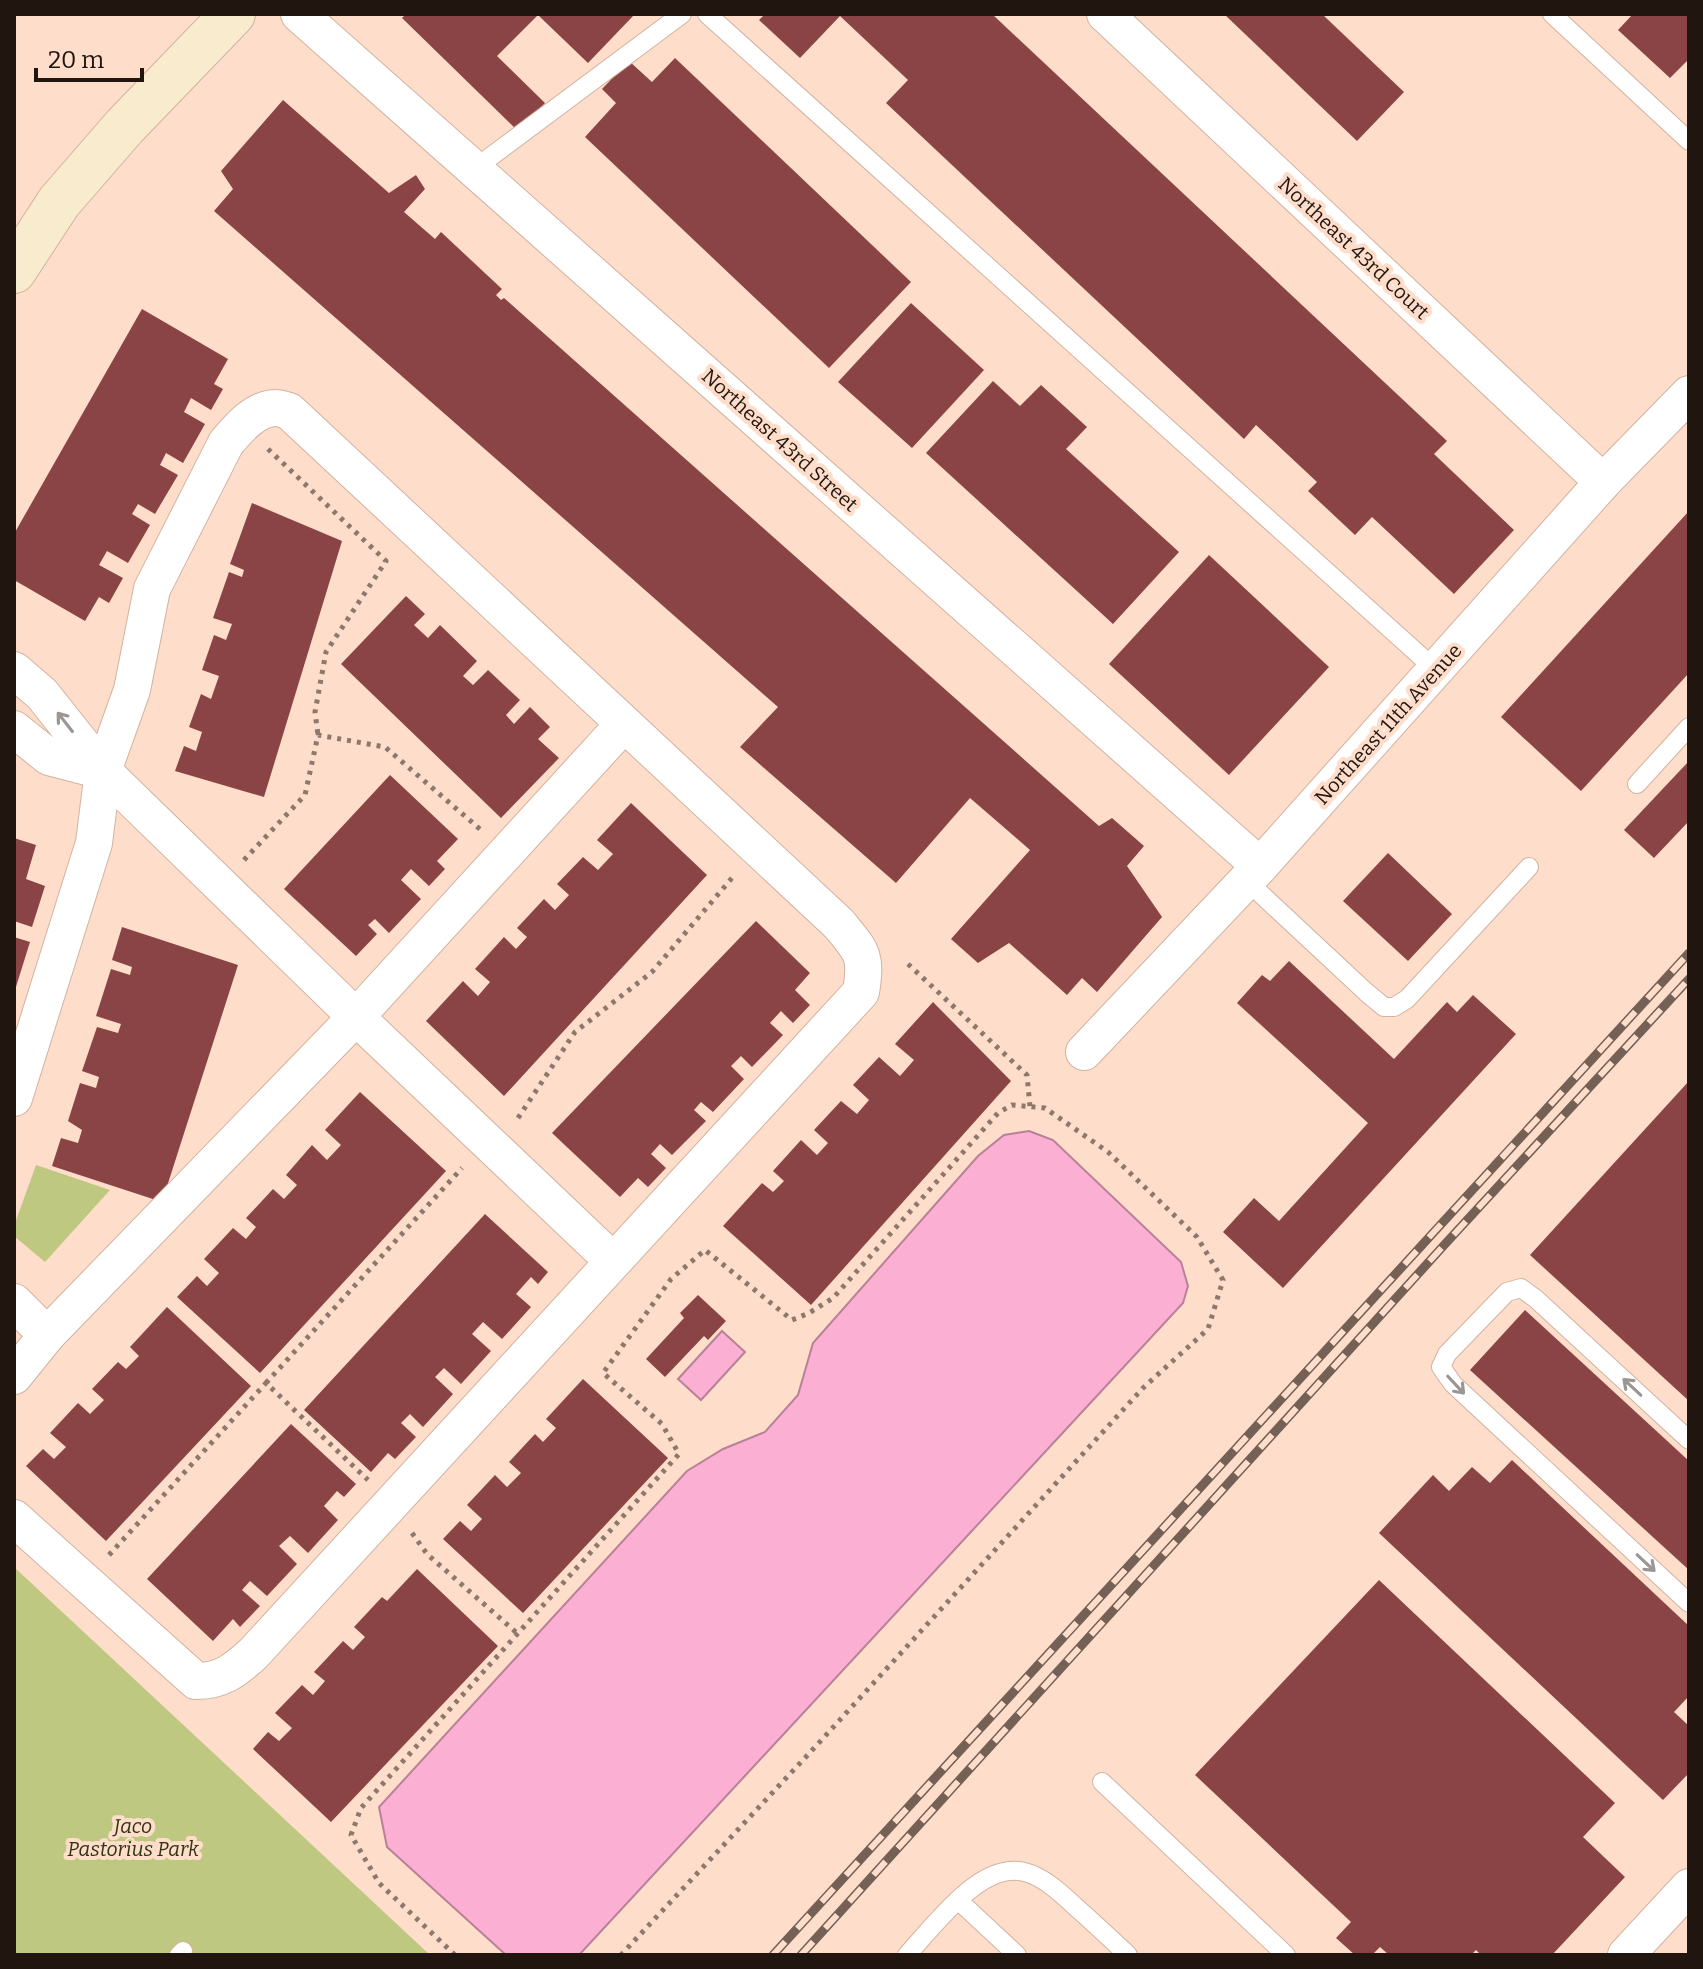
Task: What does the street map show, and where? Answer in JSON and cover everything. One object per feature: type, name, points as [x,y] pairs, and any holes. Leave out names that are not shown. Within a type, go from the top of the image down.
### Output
[{"type":"main road","points":[[14,271],[59,202],[125,126],[233,14]]},
{"type":"street","name":"Northeast 43rd Street","points":[[299,14],[1254,874]]},
{"type":"street","name":"Northeast 43rd Court","points":[[1105,14],[1603,482]]},
{"type":"street","name":"Northeast 11th Avenue","points":[[1084,1052],[1254,874],[1603,482],[1689,394]]},
{"type":"street","points":[[14,1098],[94,843],[103,771],[132,690],[152,589],[226,443],[242,424],[274,407],[289,411],[839,924],[861,950],[864,971],[861,992],[253,1654],[232,1673],[211,1681],[196,1681],[14,1518]]},
{"type":"street","points":[[14,670],[42,694],[103,771],[613,1261]]},
{"type":"street","points":[[14,1376],[47,1335],[356,1017],[624,724]]},
{"type":"street","points":[[14,729],[49,757],[103,771]]},
{"type":"street","points":[[14,1302],[47,1335]]},
{"type":"street","points":[[1626,1955],[1689,1887]]},
{"type":"lane","points":[[474,169],[682,14]]},
{"type":"lane","points":[[707,14],[1436,670]]},
{"type":"lane","points":[[1552,14],[1689,141]]},
{"type":"lane","points":[[1637,784],[1689,727]]},
{"type":"lane","points":[[1254,874],[1366,992],[1384,1007],[1394,1007],[1407,999],[1529,867]]},
{"type":"lane","points":[[1689,1440],[1521,1288],[1507,1292],[1447,1354],[1441,1367],[1453,1384],[1689,1603]]},
{"type":"lane","points":[[1102,1782],[1286,1955]]},
{"type":"lane","points":[[907,1955],[958,1900],[980,1882],[1016,1870],[1053,1885],[1128,1955]]},
{"type":"lane","points":[[958,1900],[1017,1955]]},
{"type":"path","points":[[242,424],[386,561],[326,652],[315,712],[318,735],[305,795],[242,862]]},
{"type":"path","points":[[318,735],[385,747],[490,838]]},
{"type":"path","points":[[518,1118],[575,1032],[652,972],[732,878]]},
{"type":"path","points":[[908,964],[1027,1075],[1030,1107]]},
{"type":"path","points":[[455,1955],[379,1883],[351,1835],[361,1808],[679,1454],[662,1424],[603,1373],[671,1279],[705,1250],[792,1320],[809,1313],[833,1298],[998,1113],[1012,1105],[1045,1108],[1108,1152],[1197,1237],[1223,1280],[1208,1329],[1143,1388],[621,1955]]},
{"type":"path","points":[[107,1557],[462,1168]]},
{"type":"path","points":[[266,1383],[369,1481]]},
{"type":"path","points":[[407,1526],[427,1554],[518,1634]]},
{"type":"green space","points":[[36,1165],[110,1190],[45,1262],[14,1236],[14,1226]]},
{"type":"green space","name":"Jaco Pastorius Park","points":[[14,1567],[430,1955],[14,1955]]},
{"type":"shaded area","points":[[1029,1131],[1053,1140],[1181,1262],[1188,1286],[1183,1303],[579,1955],[506,1955],[387,1847],[379,1807],[687,1471],[723,1449],[765,1432],[798,1395],[813,1343],[978,1156],[1004,1135]]},
{"type":"shaded area","points":[[722,1331],[745,1352],[701,1400],[678,1379]]},
{"type":"building","points":[[406,14],[635,14],[588,63],[538,15],[497,56],[545,103],[518,131],[402,18]]},
{"type":"building","points":[[765,14],[992,14],[1447,441],[1434,454],[1514,530],[1454,594],[1372,517],[1355,535],[1308,491],[1317,482],[1256,425],[1244,439],[886,103],[908,80],[840,16],[800,58],[759,20]]},
{"type":"building","points":[[1224,14],[1322,14],[1404,92],[1357,141]]},
{"type":"building","points":[[1633,14],[1689,14],[1689,61],[1670,78],[1618,30]]},
{"type":"building","points":[[675,58],[911,282],[829,368],[585,137],[616,103],[602,89],[629,61],[652,82]]},
{"type":"building","points":[[283,100],[389,193],[416,175],[425,189],[404,212],[435,239],[441,232],[502,289],[496,295],[501,300],[504,298],[1099,826],[1112,818],[1144,846],[1127,866],[1162,917],[1097,992],[1082,978],[1067,995],[1009,943],[978,963],[951,939],[1030,850],[970,798],[896,883],[740,747],[778,707],[214,211],[233,189],[221,171]]},
{"type":"building","points":[[911,303],[984,370],[912,448],[838,382]]},
{"type":"building","points":[[142,309],[228,359],[214,384],[223,389],[211,410],[191,398],[184,412],[205,424],[183,463],[166,453],[160,465],[178,475],[155,514],[138,504],[132,514],[150,525],[128,563],[107,551],[99,565],[123,578],[109,603],[99,597],[85,621],[14,580],[14,534]]},
{"type":"building","points":[[993,381],[1020,406],[1041,385],[1087,427],[1066,449],[1179,552],[1113,624],[926,453]]},
{"type":"building","points":[[252,503],[342,541],[264,797],[175,771],[184,746],[196,751],[202,732],[189,727],[201,694],[211,699],[219,676],[202,670],[214,635],[226,640],[232,624],[213,618],[229,572],[242,577],[244,570],[230,564]]},
{"type":"building","points":[[1689,511],[1689,673],[1581,791],[1501,717]]},
{"type":"building","points":[[1209,555],[1329,667],[1229,775],[1109,664]]},
{"type":"building","points":[[406,596],[425,614],[414,625],[428,638],[440,625],[477,661],[463,676],[473,685],[488,670],[520,700],[506,715],[514,724],[530,707],[550,727],[538,739],[559,758],[501,818],[341,664]]},
{"type":"building","points":[[1689,761],[1689,821],[1654,858],[1624,830]]},
{"type":"building","points":[[390,775],[458,839],[437,861],[445,869],[429,886],[411,869],[401,880],[421,899],[389,933],[375,919],[368,925],[377,934],[356,956],[284,889]]},
{"type":"building","points":[[631,803],[707,875],[504,1096],[426,1021],[463,981],[478,996],[490,982],[475,969],[504,937],[516,949],[527,937],[517,928],[544,899],[555,910],[569,895],[557,884],[583,857],[598,870],[613,854],[597,840]]},
{"type":"building","points":[[14,838],[36,845],[26,879],[45,886],[32,927],[14,921]]},
{"type":"building","points":[[1388,853],[1452,914],[1408,961],[1343,901]]},
{"type":"building","points":[[756,921],[810,973],[795,990],[810,1005],[793,1023],[781,1011],[770,1023],[783,1035],[752,1067],[741,1056],[731,1066],[744,1079],[713,1112],[701,1102],[694,1110],[706,1121],[672,1155],[660,1144],[651,1154],[666,1168],[648,1187],[638,1178],[620,1197],[552,1133]]},
{"type":"building","points":[[122,927],[238,965],[162,1202],[52,1166],[61,1138],[78,1143],[82,1130],[68,1121],[80,1083],[96,1088],[99,1077],[82,1071],[97,1027],[118,1033],[121,1024],[96,1016],[111,969],[130,975],[132,967],[112,960]]},
{"type":"building","points":[[14,937],[30,942],[15,990],[14,990]]},
{"type":"building","points":[[1289,961],[1394,1059],[1447,1002],[1457,1012],[1473,995],[1516,1034],[1283,1288],[1223,1232],[1254,1198],[1279,1221],[1368,1123],[1237,1003],[1262,975],[1270,981]]},
{"type":"building","points":[[933,1002],[1011,1081],[811,1305],[723,1226],[762,1183],[773,1192],[784,1181],[773,1171],[801,1140],[817,1155],[828,1143],[814,1130],[841,1101],[857,1114],[869,1100],[853,1085],[879,1057],[900,1076],[914,1060],[895,1044]]},
{"type":"building","points":[[1689,1081],[1689,1401],[1530,1255]]},
{"type":"building","points":[[360,1092],[446,1171],[260,1373],[177,1297],[197,1276],[207,1286],[219,1273],[204,1259],[233,1228],[246,1239],[256,1227],[246,1218],[273,1189],[284,1199],[297,1185],[286,1175],[312,1145],[327,1160],[341,1145],[325,1130]]},
{"type":"building","points":[[485,1214],[548,1272],[538,1284],[531,1277],[516,1294],[531,1307],[502,1339],[483,1322],[472,1334],[491,1351],[461,1384],[444,1368],[435,1377],[453,1394],[423,1427],[410,1414],[401,1423],[416,1437],[395,1459],[388,1453],[371,1472],[304,1410]]},
{"type":"building","points":[[698,1295],[726,1321],[708,1340],[704,1336],[665,1377],[646,1359],[684,1318],[680,1313]]},
{"type":"building","points":[[167,1307],[251,1386],[106,1541],[26,1466],[43,1449],[54,1459],[66,1447],[50,1433],[78,1403],[90,1414],[104,1400],[92,1389],[118,1362],[126,1369],[139,1356],[130,1347]]},
{"type":"building","points":[[1525,1310],[1689,1461],[1689,1570],[1470,1370]]},
{"type":"building","points":[[583,1379],[668,1458],[523,1613],[443,1539],[460,1521],[471,1531],[482,1519],[467,1505],[495,1475],[507,1487],[521,1473],[509,1462],[535,1434],[543,1442],[556,1428],[546,1419]]},
{"type":"building","points":[[291,1424],[356,1484],[344,1497],[337,1491],[324,1506],[338,1520],[308,1553],[290,1536],[279,1546],[297,1564],[267,1596],[250,1581],[242,1590],[260,1606],[240,1627],[233,1619],[213,1641],[147,1579]]},
{"type":"building","points":[[1512,1460],[1689,1626],[1689,1696],[1674,1712],[1689,1726],[1689,1773],[1663,1800],[1379,1533],[1433,1475],[1449,1491],[1472,1467],[1490,1483]]},
{"type":"building","points":[[417,1569],[498,1646],[331,1822],[253,1749],[268,1732],[279,1741],[292,1728],[275,1713],[302,1685],[313,1695],[325,1681],[314,1672],[343,1641],[353,1650],[365,1637],[354,1627],[382,1597],[387,1601]]},
{"type":"building","points":[[1379,1580],[1615,1803],[1583,1837],[1625,1877],[1552,1955],[1481,1955],[1476,1950],[1471,1955],[1389,1955],[1380,1947],[1372,1955],[1355,1955],[1336,1938],[1351,1922],[1195,1775]]},
{"type":"railway","points":[[773,1955],[1689,953]]},
{"type":"railway","points":[[801,1955],[1689,979]]}]
